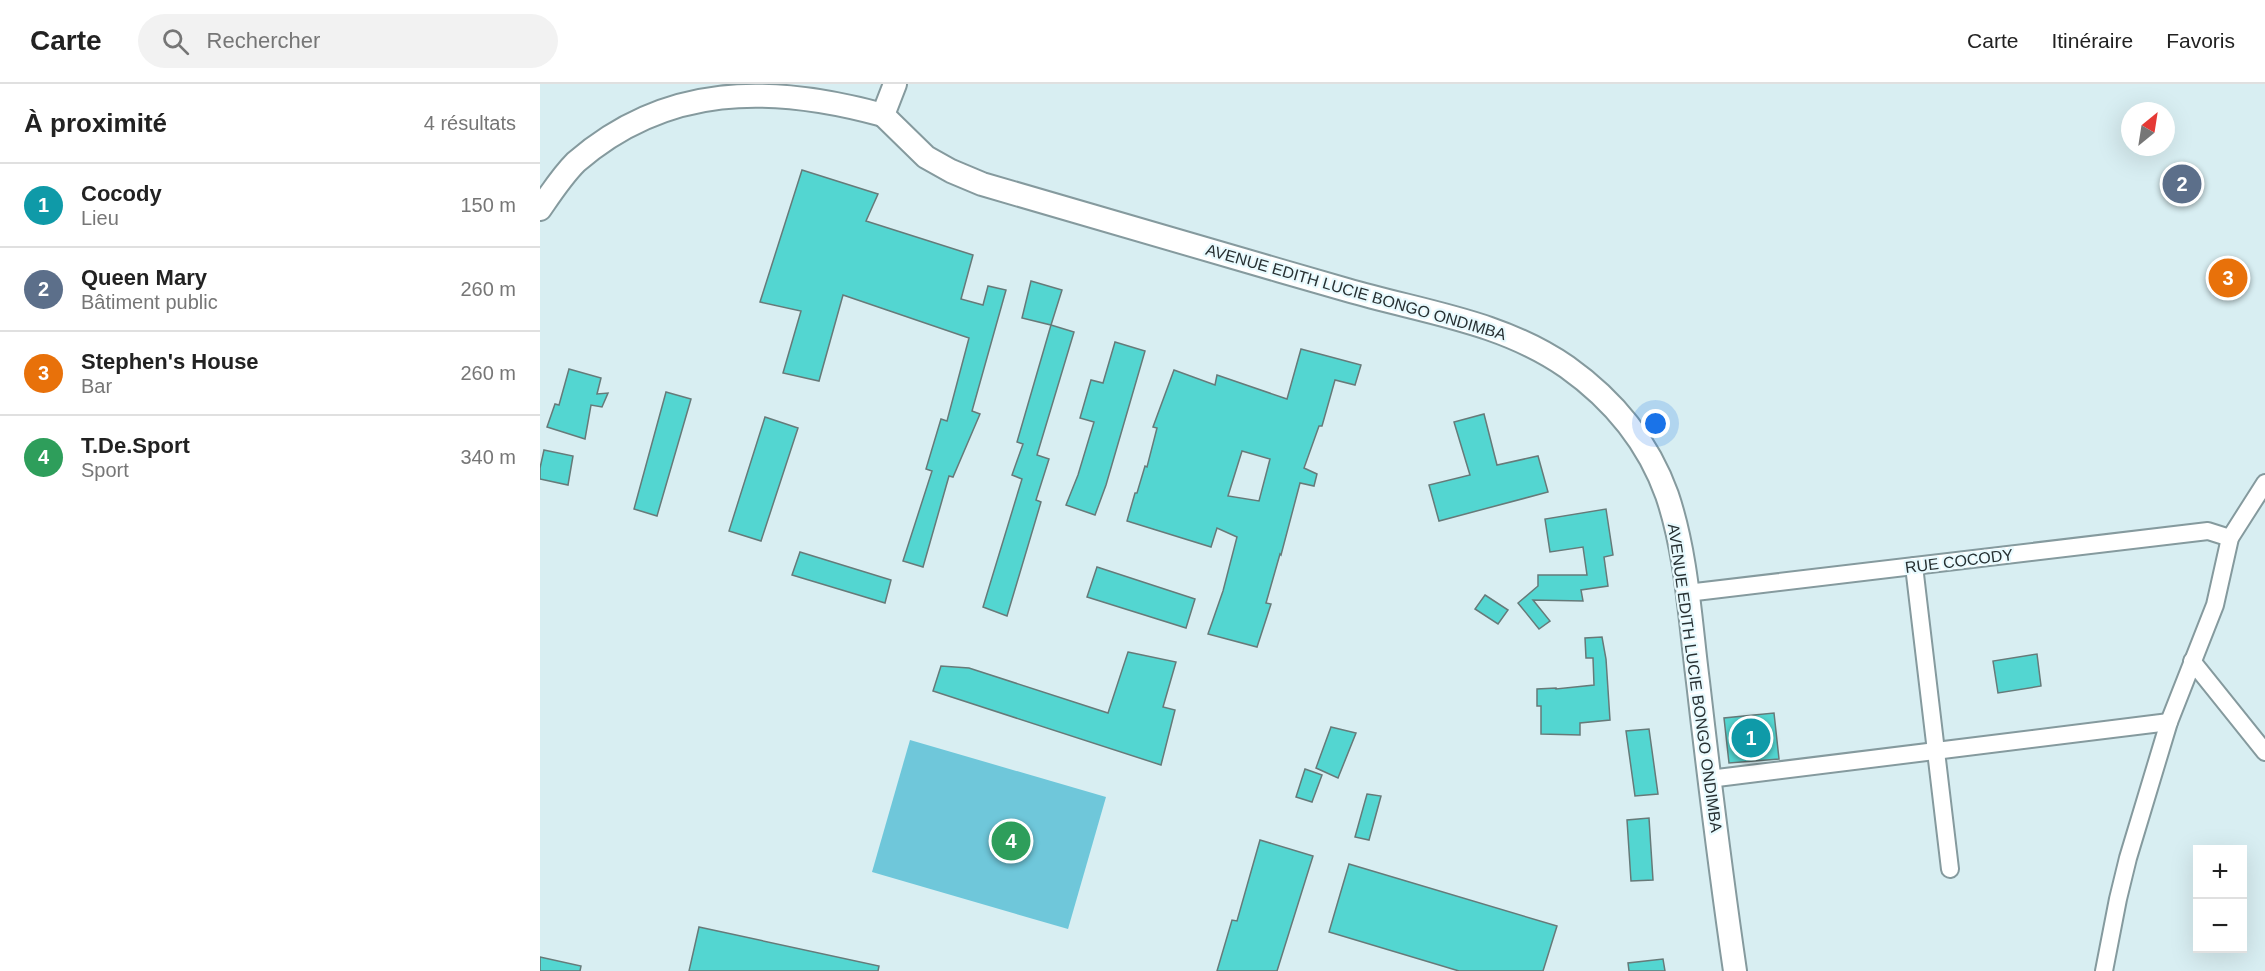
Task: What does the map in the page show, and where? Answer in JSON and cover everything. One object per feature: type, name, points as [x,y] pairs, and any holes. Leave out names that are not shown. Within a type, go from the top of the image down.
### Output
[{"type":"main road","points":[[540,209],[576,162],[619,126],[641,112],[690,95],[727,90],[759,91],[816,100],[883,115],[895,84]]},
{"type":"main road","name":"AVENUE EDITH LUCIE BONGO ONDIMBA","points":[[883,115],[926,157],[982,184],[1375,298],[1495,329],[1565,366],[1602,394],[1632,428],[1654,464],[1675,522],[1687,593],[1735,971]]},
{"type":"street","points":[[2104,971],[2128,858],[2169,722],[2215,605],[2230,538],[2265,483]]},
{"type":"street","name":"RUE COCODY","points":[[1687,593],[2208,531],[2230,538]]},
{"type":"street","points":[[1914,567],[1950,869]]},
{"type":"street","points":[[2192,661],[2265,752]]},
{"type":"street","points":[[1709,779],[2169,722]]},
{"type":"shaded area","points":[[910,740],[1106,797],[1068,929],[872,872]]},
{"type":"building","points":[[802,170],[878,194],[866,221],[973,255],[961,299],[983,305],[988,286],[1006,290],[972,411],[980,414],[953,477],[949,476],[923,567],[903,561],[932,471],[926,469],[941,419],[947,421],[969,338],[843,295],[819,381],[783,373],[801,311],[760,302]]},
{"type":"building","points":[[1031,281],[1062,290],[1051,325],[1022,318]]},
{"type":"building","points":[[1051,325],[1074,332],[1037,455],[1049,459],[1036,500],[1041,502],[1007,616],[983,607],[1022,479],[1012,475],[1023,444],[1017,442]]},
{"type":"building","points":[[1115,342],[1145,351],[1095,515],[1066,505],[1094,422],[1080,418],[1091,380],[1103,383]]},
{"type":"building","points":[[1301,349],[1361,365],[1355,385],[1335,380],[1322,426],[1319,426],[1304,468],[1317,474],[1314,486],[1300,483],[1266,603],[1271,604],[1257,647],[1208,634],[1223,591],[1237,537],[1217,528],[1211,547],[1127,521],[1145,466],[1147,467],[1157,428],[1153,427],[1174,370],[1215,385],[1217,375],[1287,399]],"holes":[[[1242,451],[1270,459],[1259,501],[1228,496]]]},
{"type":"building","points":[[569,369],[601,378],[597,394],[608,393],[602,407],[591,405],[585,439],[547,427],[555,404],[559,405]]},
{"type":"building","points":[[666,392],[691,399],[657,516],[634,509]]},
{"type":"building","points":[[1484,414],[1497,465],[1538,456],[1548,492],[1439,521],[1429,485],[1470,475],[1454,422]]},
{"type":"building","points":[[765,417],[798,428],[761,541],[729,531]]},
{"type":"building","points":[[544,450],[573,456],[568,485],[540,479]]},
{"type":"building","points":[[1606,509],[1613,555],[1604,557],[1608,586],[1581,590],[1583,601],[1533,600],[1550,621],[1539,629],[1518,603],[1538,586],[1538,575],[1587,575],[1583,547],[1550,552],[1545,519]]},
{"type":"building","points":[[800,552],[891,580],[885,603],[792,575]]},
{"type":"building","points":[[1097,567],[1195,599],[1186,628],[1087,597]]},
{"type":"building","points":[[1485,595],[1508,610],[1498,624],[1475,609]]},
{"type":"building","points":[[1602,637],[1606,659],[1610,720],[1580,723],[1580,735],[1541,734],[1541,706],[1537,706],[1537,689],[1594,685],[1593,658],[1586,658],[1585,638]]},
{"type":"building","points":[[1128,652],[1176,662],[1163,707],[1175,710],[1161,765],[933,691],[941,666],[969,668],[1108,713]]},
{"type":"building","points":[[2037,654],[2041,686],[1998,693],[1993,661]]},
{"type":"building","points":[[1774,713],[1779,759],[1729,763],[1724,718]]},
{"type":"building","points":[[1331,727],[1356,733],[1338,778],[1316,768]]},
{"type":"building","points":[[1649,729],[1658,794],[1635,796],[1626,731]]},
{"type":"building","points":[[1305,769],[1322,775],[1312,802],[1296,797]]},
{"type":"building","points":[[1367,794],[1381,796],[1369,840],[1355,837]]},
{"type":"building","points":[[1649,818],[1653,880],[1631,881],[1627,820]]},
{"type":"building","points":[[1260,840],[1313,856],[1277,971],[1217,971],[1232,920],[1237,921]]},
{"type":"building","points":[[1349,864],[1557,926],[1543,971],[1459,971],[1329,932]]},
{"type":"building","points":[[699,927],[879,966],[878,971],[689,971]]},
{"type":"building","points":[[540,957],[581,966],[580,971],[540,971]]},
{"type":"building","points":[[1663,959],[1665,971],[1629,971],[1628,963]]},
{"type":"place","name":"Queen Mary","points":[[2182,184]]},
{"type":"place","name":"Stephen's House","points":[[2228,278]]},
{"type":"place","name":"Cocody","points":[[1751,738]]},
{"type":"place","name":"T.De.Sport","points":[[1011,841]]}]
